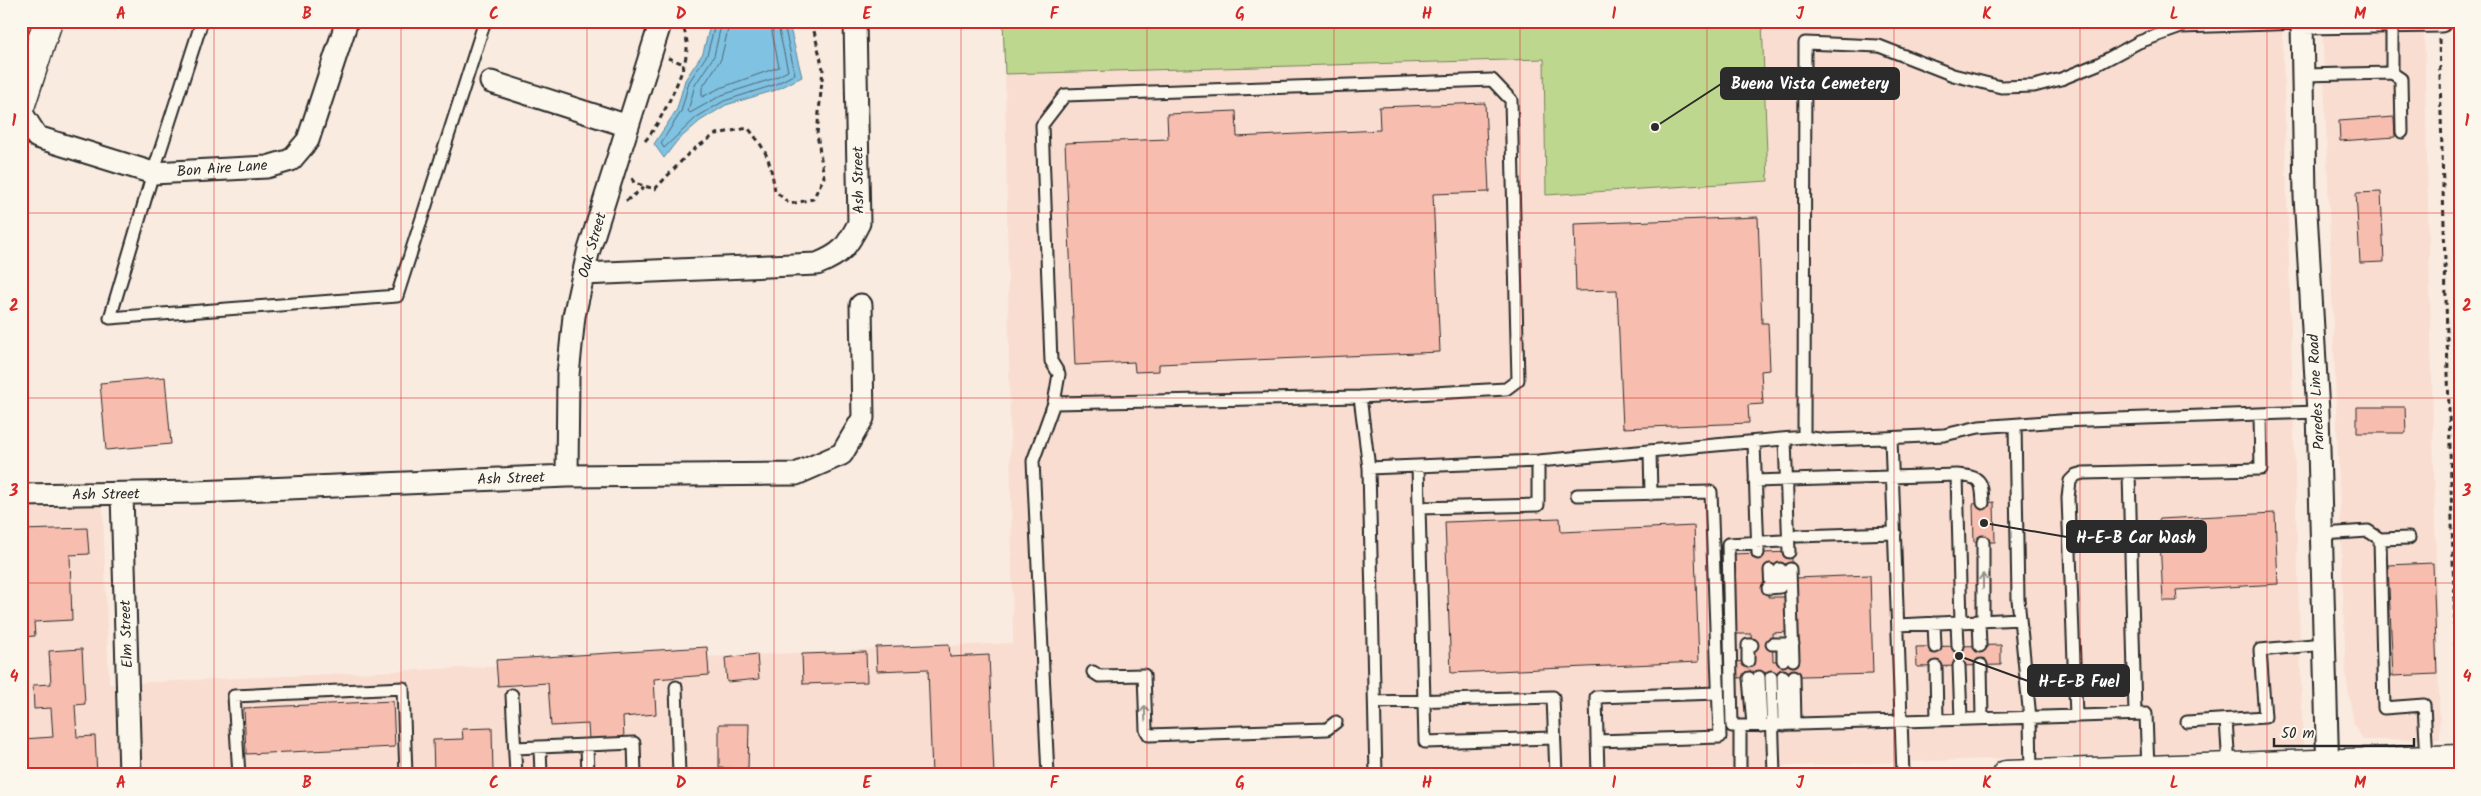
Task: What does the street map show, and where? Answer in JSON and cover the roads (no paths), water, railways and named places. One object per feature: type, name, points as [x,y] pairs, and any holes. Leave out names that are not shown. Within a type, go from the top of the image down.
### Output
[{"type":"main road","points":[[21,104],[48,21]]},
{"type":"main road","points":[[2018,774],[2229,767],[2328,769],[2460,759]]},
{"type":"street","name":"Bon Aire Lane","points":[[21,112],[37,137],[153,173],[267,167],[291,160],[308,140],[347,21]]},
{"type":"street","name":"Oak Street","points":[[567,476],[568,375],[574,316],[583,274],[661,21]]},
{"type":"street","name":"Ash Street","points":[[583,274],[817,264],[835,257],[847,246],[859,223],[855,21]]},
{"type":"street","points":[[2302,22],[2392,22],[2440,28]]},
{"type":"street","name":"Paredes Line Road","points":[[2302,22],[2306,196],[2318,412],[2328,769]]},
{"type":"street","points":[[491,82],[628,126]]},
{"type":"street","name":"Ash Street","points":[[21,495],[122,494],[567,476],[796,474],[842,454],[863,418],[861,306]]},
{"type":"street","name":"Elm Street","points":[[122,494],[130,775]]},
{"type":"lane","points":[[202,21],[153,173],[110,318],[397,296],[485,21]]},
{"type":"lane","points":[[1804,437],[1805,43],[1880,46],[1953,75],[2001,87],[2034,86],[2061,79],[2098,64],[2139,42],[2181,27],[2302,22]]},
{"type":"lane","points":[[2392,22],[2392,73]]},
{"type":"lane","points":[[2303,75],[2392,73],[2401,79],[2402,132]]},
{"type":"lane","points":[[1048,775],[1033,461],[1054,403],[1059,374],[1052,361],[1042,126],[1066,95],[1492,80],[1511,100],[1518,380],[1506,389],[1360,397],[1054,403]]},
{"type":"lane","points":[[1360,397],[1368,468],[1376,775]]},
{"type":"lane","points":[[1368,468],[1538,461],[1804,437],[1826,440],[1944,435],[1979,427],[2015,424],[2318,412]]},
{"type":"lane","points":[[2076,716],[2068,498],[2070,481],[2076,475],[2083,474],[2261,469],[2260,414]]},
{"type":"lane","points":[[2015,424],[2020,619],[2030,718],[2018,774]]},
{"type":"lane","points":[[1891,438],[1903,775]]},
{"type":"lane","points":[[1763,547],[1786,480],[1785,439]]},
{"type":"lane","points":[[1754,443],[1755,481],[1763,547]]},
{"type":"lane","points":[[1650,452],[1650,494]]},
{"type":"lane","points":[[1420,508],[1538,504],[1538,461]]},
{"type":"lane","points":[[1418,466],[1425,742],[1554,738]]},
{"type":"lane","points":[[2129,472],[2135,714]]},
{"type":"lane","points":[[1957,474],[1958,646]]},
{"type":"lane","points":[[1755,481],[1957,474],[1978,480],[1982,484],[1983,503]]},
{"type":"lane","points":[[1578,495],[1711,492],[1720,737],[1597,741]]},
{"type":"lane","points":[[2322,534],[2368,531],[2380,539],[2409,538]]},
{"type":"lane","points":[[1798,536],[1895,533]]},
{"type":"lane","points":[[2380,539],[2384,708],[2424,705],[2427,760]]},
{"type":"lane","points":[[1980,646],[1983,542]]},
{"type":"lane","points":[[1763,547],[1728,544],[1732,726],[2146,714],[2148,770]]},
{"type":"lane","points":[[1770,588],[1780,569],[1783,644],[1788,660]]},
{"type":"lane","points":[[1898,625],[2020,619]]},
{"type":"lane","points":[[1934,623],[1935,646]]},
{"type":"lane","points":[[2187,722],[2265,717],[2260,650],[2324,644]]},
{"type":"lane","points":[[1748,661],[1748,645],[1752,645]]},
{"type":"lane","points":[[1981,665],[1982,718]]},
{"type":"lane","points":[[1959,666],[1961,719]]},
{"type":"lane","points":[[1936,667],[1937,720]]},
{"type":"lane","points":[[1093,672],[1099,676],[1144,675],[1146,730],[1149,735],[1327,729],[1336,722]]},
{"type":"lane","points":[[1773,725],[1789,676]]},
{"type":"lane","points":[[1754,677],[1773,725]]},
{"type":"lane","points":[[1771,677],[1774,775]]},
{"type":"lane","points":[[676,687],[680,775]]},
{"type":"lane","points":[[239,775],[234,696],[403,688],[406,775]]},
{"type":"lane","points":[[1598,775],[1596,697],[1718,693]]},
{"type":"lane","points":[[512,695],[516,775]]},
{"type":"lane","points":[[1374,702],[1553,697],[1556,775]]},
{"type":"lane","points":[[2226,720],[2229,767]]},
{"type":"lane","points":[[1740,726],[1740,775]]},
{"type":"lane","points":[[515,748],[634,742],[635,775]]},
{"type":"lane","points":[[587,745],[588,775]]},
{"type":"lane","points":[[540,747],[541,775]]},
{"type":"water","points":[[711,21],[791,21],[790,28],[802,77],[776,90],[726,105],[700,121],[677,141],[664,158],[654,144],[677,109],[685,80],[703,53]]},
{"type":"place","name":"Buena Vista Cemetery","points":[[1655,127]]},
{"type":"place","name":"H-E-B Car Wash","points":[[1984,523]]},
{"type":"place","name":"H-E-B Fuel","points":[[1959,656]]}]
